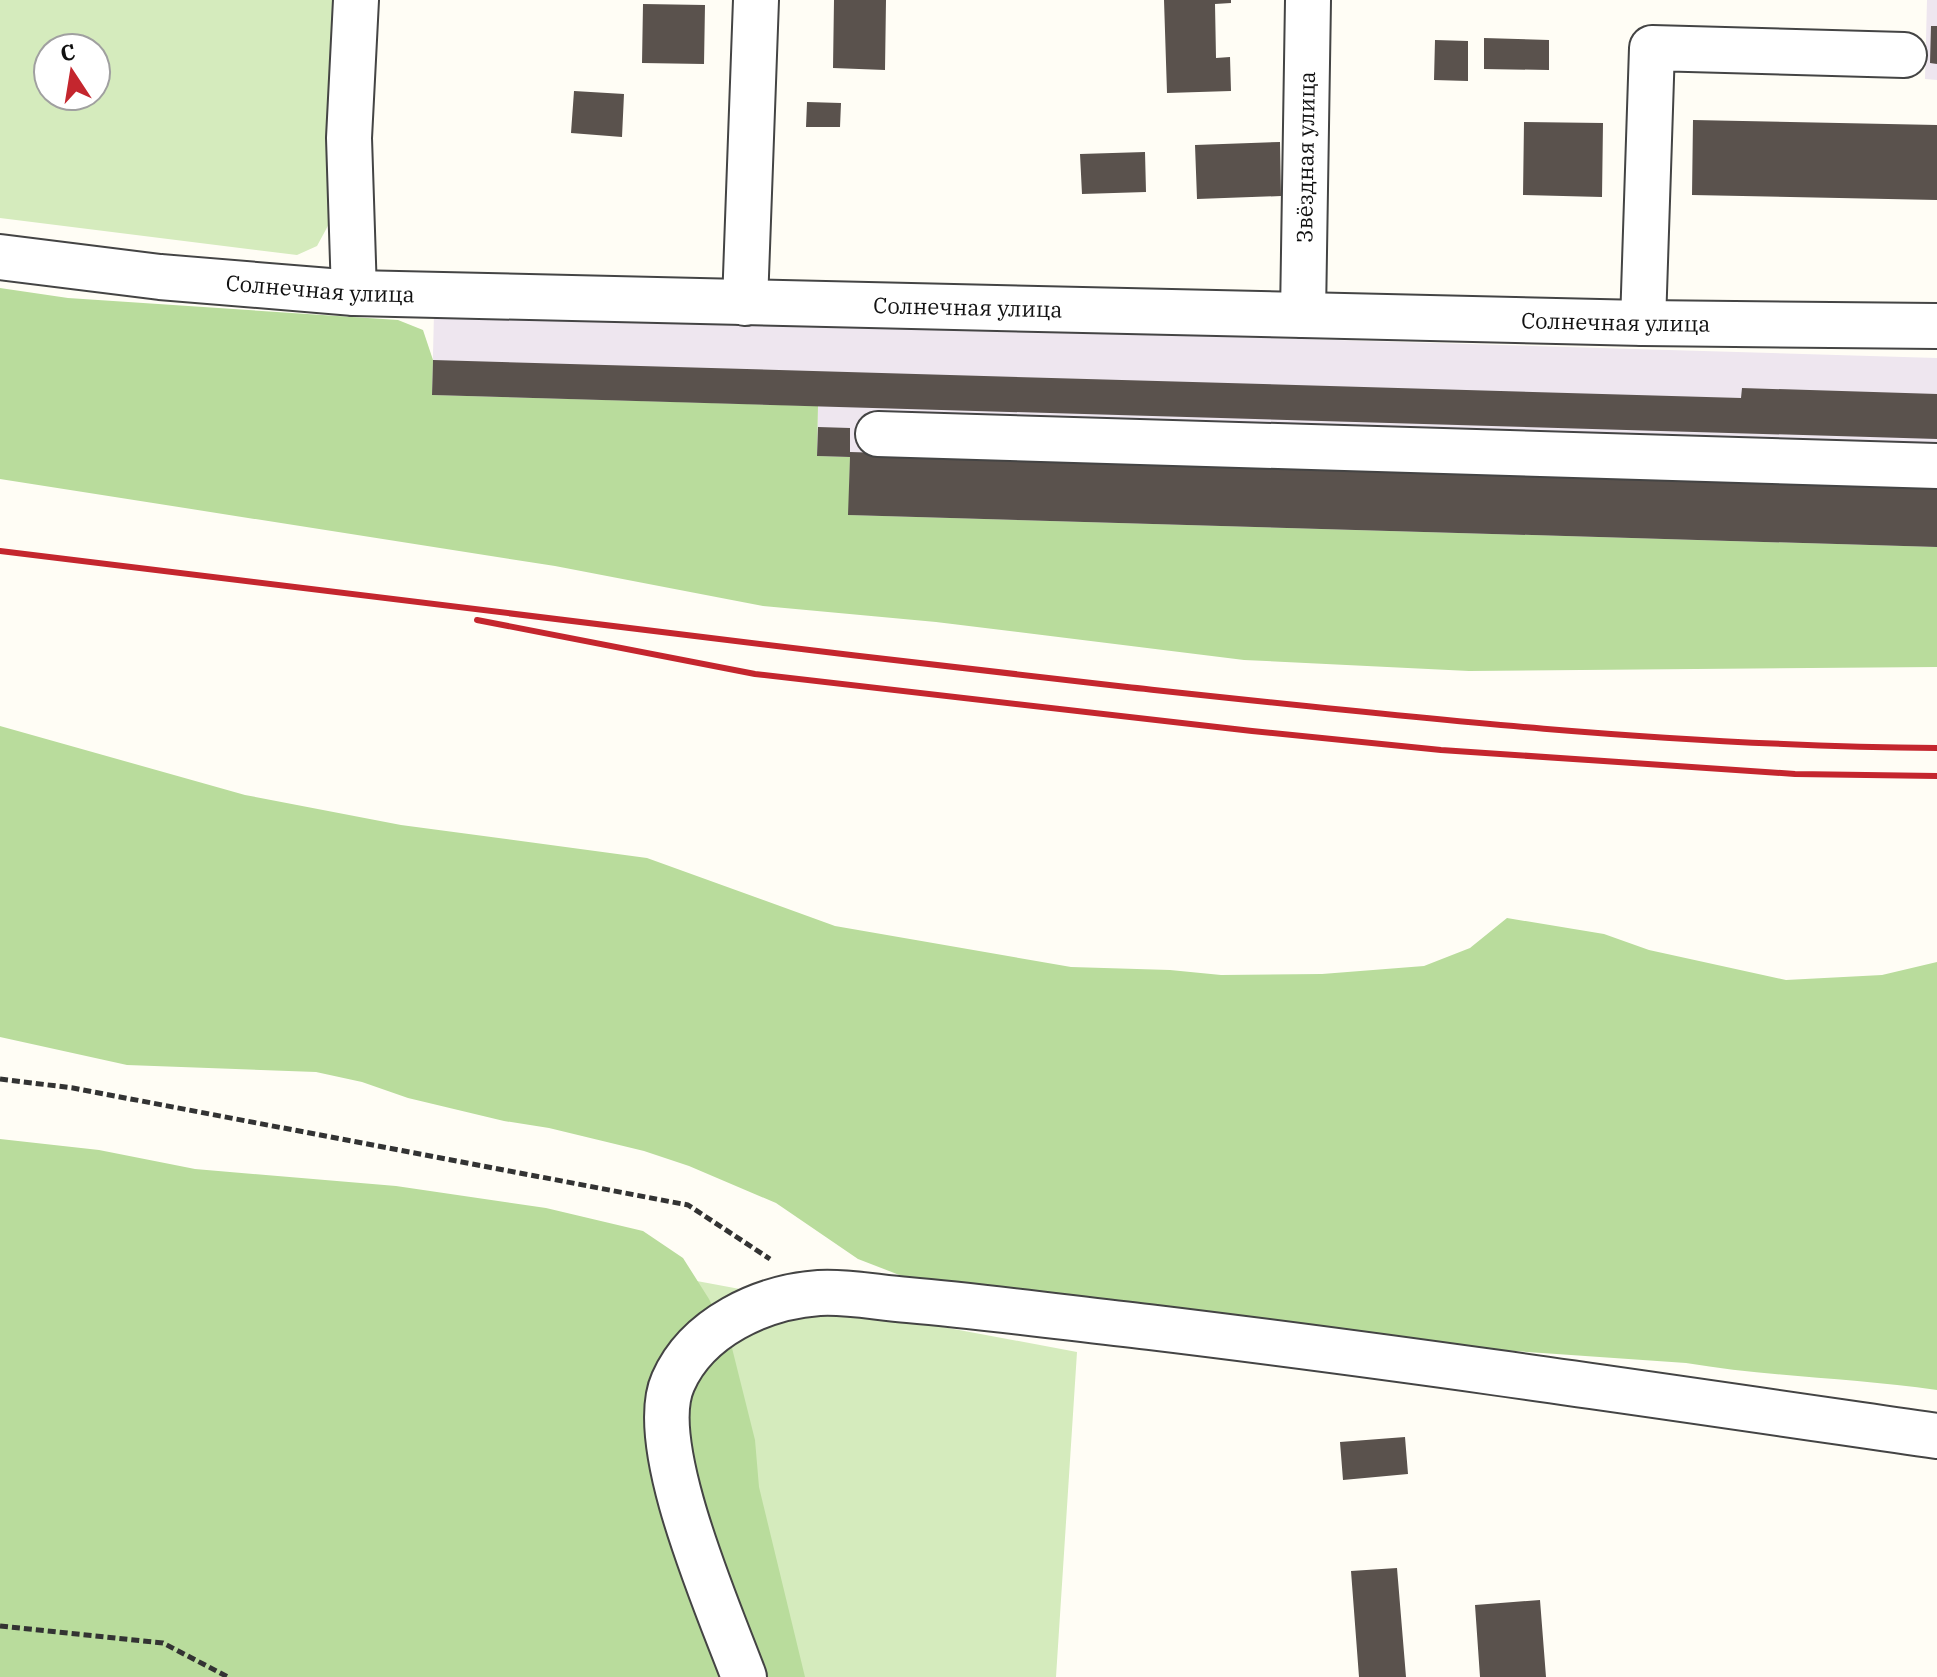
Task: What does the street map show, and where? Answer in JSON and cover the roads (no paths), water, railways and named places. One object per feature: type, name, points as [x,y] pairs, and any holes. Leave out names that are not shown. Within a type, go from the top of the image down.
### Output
[{"type":"street","points":[[354,293],[349,138],[356,0]]},
{"type":"street","points":[[745,303],[756,0]]},
{"type":"street","name":"Звёздная улица","points":[[1303,315],[1308,0]]},
{"type":"street","points":[[1643,323],[1652,48],[1904,55]]},
{"type":"street","name":"Солнечная улица","points":[[0,257],[160,277],[354,293],[1643,323],[1937,326]]},
{"type":"street","points":[[878,434],[1937,466]]},
{"type":"street","points":[[744,1677],[680,1501],[668,1446],[666,1409],[672,1383],[690,1355],[718,1327],[747,1311],[791,1298],[821,1293],[962,1305],[1373,1354],[1937,1436]]},
{"type":"railway","points":[[0,551],[845,654],[1329,708],[1531,728],[1734,742],[1937,748]]},
{"type":"railway","points":[[477,620],[755,674],[1252,731],[1441,750],[1795,774],[1937,776]]}]
